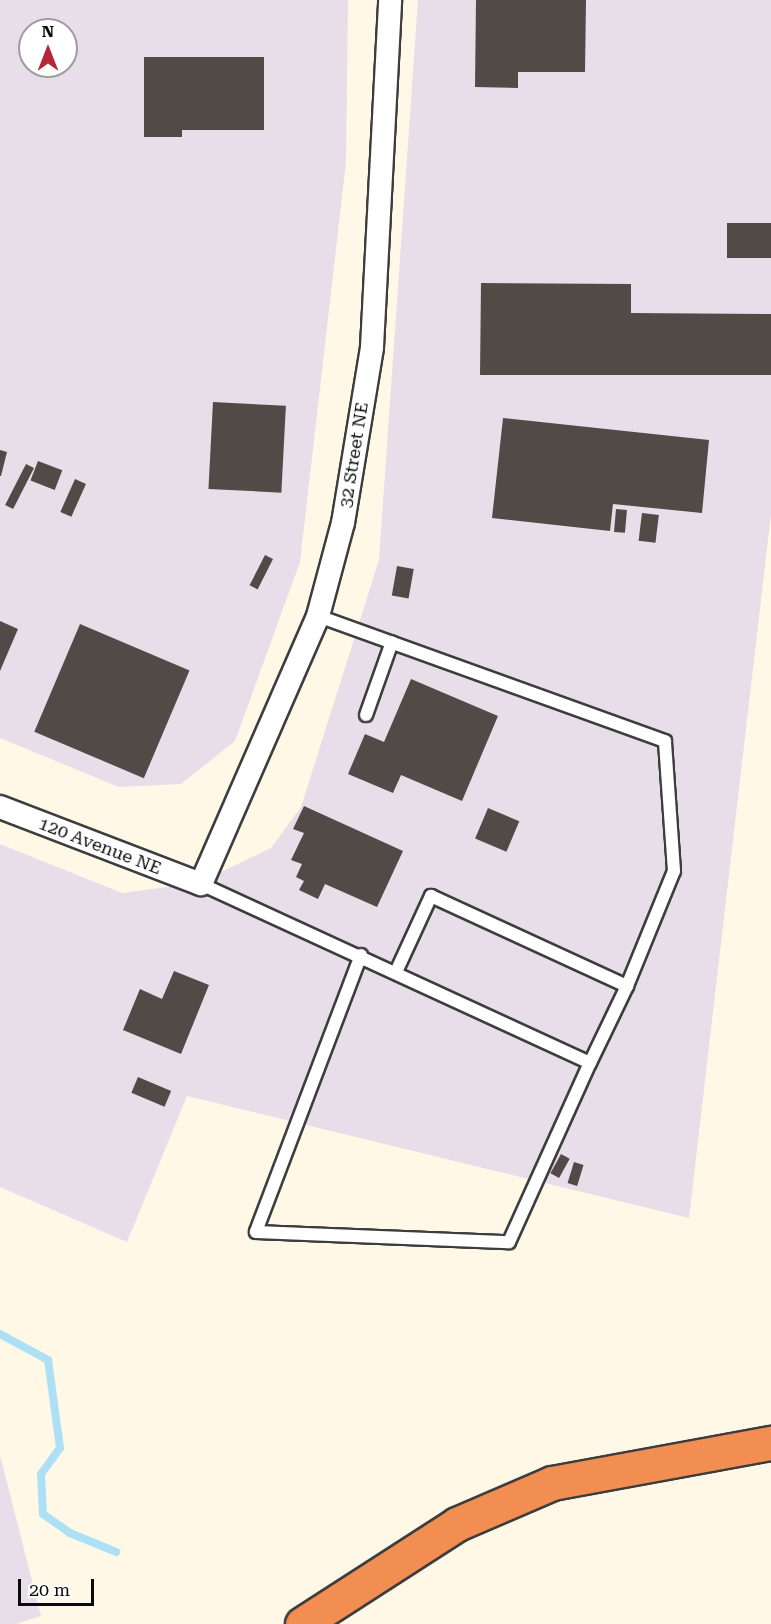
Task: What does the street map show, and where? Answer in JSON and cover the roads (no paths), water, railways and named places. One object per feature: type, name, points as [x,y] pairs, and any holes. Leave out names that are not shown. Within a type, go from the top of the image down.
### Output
[{"type":"highway","points":[[302,1624],[457,1524],[552,1483],[763,1447]]},
{"type":"street","name":"32 Street NE","points":[[201,884],[318,616],[343,523],[372,347],[390,0]]},
{"type":"street","name":"120 Avenue NE","points":[[0,807],[201,884]]},
{"type":"lane","points":[[318,616],[665,741],[674,871],[627,986],[509,1242],[256,1232],[361,955]]},
{"type":"lane","points":[[366,715],[392,642]]},
{"type":"lane","points":[[201,884],[361,955],[590,1063]]},
{"type":"lane","points":[[396,972],[431,896],[627,986]]},
{"type":"waterway","points":[[0,1334],[48,1360],[60,1448],[41,1474],[43,1514],[70,1533],[116,1552]]}]
